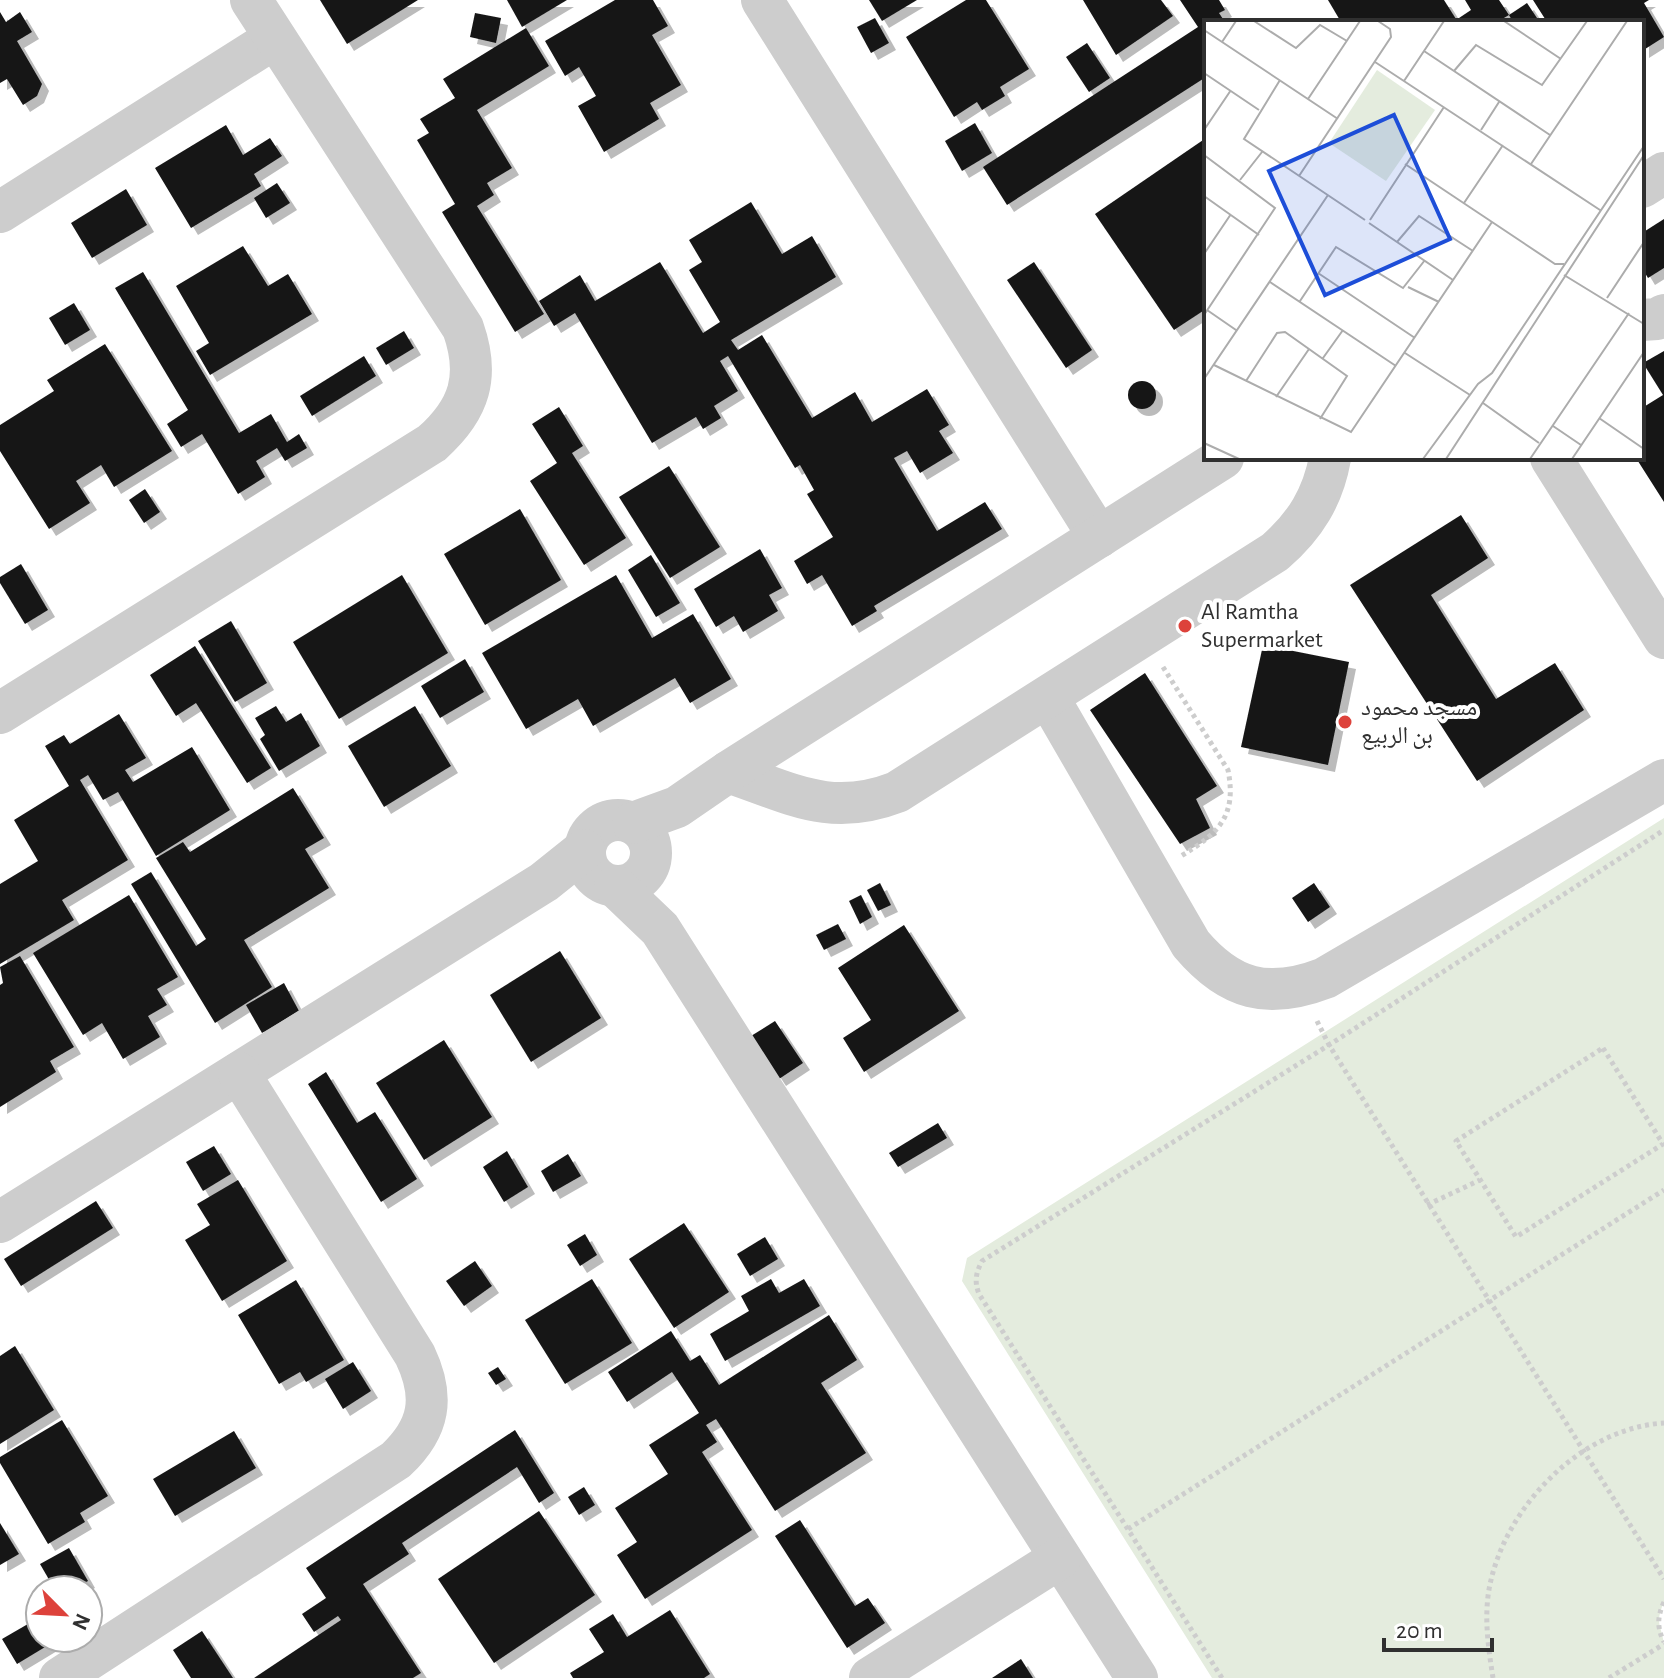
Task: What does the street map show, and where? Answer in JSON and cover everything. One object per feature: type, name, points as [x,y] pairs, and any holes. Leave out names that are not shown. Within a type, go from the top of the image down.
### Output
[{"type":"street","points":[[0,713],[432,443],[461,411],[469,391],[472,370],[470,348],[463,328],[251,0]]},
{"type":"street","points":[[762,0],[1099,537]]},
{"type":"street","points":[[0,212],[275,38]]},
{"type":"street","points":[[1644,186],[1664,173]]},
{"type":"street","points":[[1644,320],[1664,315]]},
{"type":"street","points":[[0,1222],[544,882],[621,859],[677,807],[728,772],[1220,460]]},
{"type":"street","points":[[728,772],[836,805],[867,802],[897,792],[1275,552],[1293,537],[1319,498],[1330,460]]},
{"type":"street","points":[[1552,460],[1664,638]]},
{"type":"street","points":[[1048,697],[1191,944],[1228,978],[1251,987],[1276,990],[1301,987],[1325,978],[1664,780]]},
{"type":"street","points":[[621,859],[660,929],[1137,1678]]},
{"type":"street","points":[[60,1678],[396,1460],[411,1446],[424,1420],[427,1391],[415,1355],[239,1073]]},
{"type":"street","points":[[870,1678],[1060,1558]]},
{"type":"path","points":[[1144,635],[1228,770],[1232,790],[1229,809],[1214,834],[1151,874]]},
{"type":"path","points":[[1222,1678],[979,1294],[975,1284],[976,1273],[982,1261],[1329,1045],[1664,830]]},
{"type":"path","points":[[1301,987],[1329,1045],[1427,1205],[1664,1579]]},
{"type":"path","points":[[1603,1048],[1663,1144],[1516,1237],[1480,1180],[1456,1141],[1603,1048]]},
{"type":"path","points":[[1427,1205],[1480,1180]]},
{"type":"path","points":[[1128,1529],[1664,1190]]},
{"type":"path","points":[[1493,1678],[1486,1634],[1491,1580],[1510,1529],[1541,1486],[1583,1451],[1619,1434],[1664,1423]]},
{"type":"path","points":[[1609,1678],[1664,1643],[1658,1631],[1658,1617],[1664,1602]]},
{"type":"shaded area","points":[[1664,818],[1664,1602],[1659,1620],[1664,1645],[1664,1678],[1212,1678],[962,1281],[967,1258]]},
{"type":"building","points":[[320,0],[418,0],[347,44]]},
{"type":"building","points":[[507,0],[567,0],[522,27]]},
{"type":"building","points":[[615,0],[653,0],[668,26],[652,35],[681,85],[650,103],[659,119],[604,152],[578,106],[596,96],[579,67],[565,76],[545,41]]},
{"type":"building","points":[[869,0],[917,0],[882,21]]},
{"type":"building","points":[[966,0],[986,0],[1029,69],[1000,87],[1005,96],[982,110],[977,102],[954,117],[906,37]]},
{"type":"building","points":[[1083,0],[1161,0],[1173,16],[1116,55]]},
{"type":"building","points":[[1180,0],[1219,0],[1225,10],[1219,13],[1224,20],[1204,20],[1204,78],[1007,205],[983,167],[1198,27]]},
{"type":"building","points":[[1328,0],[1444,0],[1456,19],[1455,20],[1340,20]]},
{"type":"building","points":[[1465,0],[1499,0],[1509,15],[1500,20],[1460,20],[1459,18],[1471,10]]},
{"type":"building","points":[[1533,0],[1649,0],[1644,3],[1664,37],[1644,50],[1644,20],[1546,20]]},
{"type":"building","points":[[1527,3],[1538,20],[1512,20],[1509,15]]},
{"type":"building","points":[[0,12],[6,22],[20,12],[32,32],[17,41],[42,84],[37,96],[23,105],[7,79],[0,83]]},
{"type":"building","points":[[475,13],[501,18],[496,43],[470,37]]},
{"type":"building","points":[[875,18],[889,43],[871,53],[857,27]]},
{"type":"building","points":[[526,28],[549,66],[477,110],[512,168],[487,183],[494,195],[477,206],[544,314],[515,332],[442,212],[455,204],[417,140],[429,133],[420,119],[455,98],[443,79]]},
{"type":"building","points":[[1087,43],[1110,78],[1089,92],[1066,57]]},
{"type":"building","points":[[975,123],[992,153],[962,171],[945,141]]},
{"type":"building","points":[[226,125],[243,155],[270,138],[282,156],[254,174],[261,186],[191,228],[155,168]]},
{"type":"building","points":[[1204,139],[1204,310],[1174,330],[1095,214]]},
{"type":"building","points":[[277,183],[290,203],[266,218],[254,198]]},
{"type":"building","points":[[126,189],[147,225],[92,258],[71,223]]},
{"type":"building","points":[[751,202],[782,254],[812,236],[836,277],[731,340],[738,350],[762,335],[812,418],[855,392],[872,422],[927,389],[949,425],[939,431],[953,453],[920,473],[907,451],[894,458],[937,531],[985,502],[1002,529],[874,606],[877,611],[852,626],[822,575],[807,584],[794,561],[833,537],[807,494],[814,490],[800,465],[795,468],[728,356],[720,361],[738,391],[714,406],[721,418],[703,429],[696,417],[652,443],[575,313],[554,326],[539,301],[580,275],[595,301],[660,262],[703,333],[720,322],[689,270],[702,262],[689,240]]},
{"type":"building","points":[[1664,219],[1664,268],[1648,278],[1644,271],[1644,232]]},
{"type":"building","points":[[243,246],[268,286],[288,274],[312,314],[210,375],[196,351],[209,343],[176,286]]},
{"type":"building","points":[[1034,262],[1092,350],[1066,368],[1007,280]]},
{"type":"building","points":[[143,272],[239,433],[271,414],[287,442],[299,434],[307,448],[285,461],[277,448],[256,461],[265,477],[238,494],[202,434],[181,447],[167,424],[188,410],[115,288]]},
{"type":"building","points":[[74,303],[90,330],[65,345],[49,318]]},
{"type":"building","points":[[404,331],[414,348],[386,365],[376,348]]},
{"type":"building","points":[[105,344],[172,451],[114,487],[101,465],[76,481],[90,503],[49,529],[0,451],[0,425],[54,391],[47,380]]},
{"type":"building","points":[[1664,351],[1664,502],[1637,460],[1644,460],[1644,407],[1663,395],[1644,362]]},
{"type":"building","points":[[364,356],[376,376],[312,416],[300,396]]},
{"type":"building","points":[[1142,381],[1152,385],[1156,395],[1152,405],[1142,409],[1132,405],[1128,395],[1132,385]]},
{"type":"building","points":[[559,407],[583,446],[572,453],[626,538],[584,565],[530,481],[557,463],[532,424]]},
{"type":"building","points":[[669,466],[720,547],[670,578],[619,497]]},
{"type":"building","points":[[145,489],[160,512],[144,523],[129,500]]},
{"type":"building","points":[[520,509],[561,580],[485,625],[444,554]]},
{"type":"building","points":[[1461,515],[1488,558],[1431,595],[1496,699],[1555,663],[1584,710],[1477,781],[1350,585]]},
{"type":"building","points":[[760,549],[782,588],[769,595],[778,611],[743,632],[734,616],[716,627],[694,589]]},
{"type":"building","points":[[651,555],[680,603],[656,617],[628,570]]},
{"type":"building","points":[[21,564],[48,610],[25,624],[0,583],[0,577]]},
{"type":"building","points":[[402,575],[448,653],[339,719],[293,642]]},
{"type":"building","points":[[616,575],[652,638],[693,614],[731,679],[690,703],[675,678],[593,726],[578,699],[526,729],[482,653]]},
{"type":"building","points":[[231,621],[267,683],[235,702],[198,641]]},
{"type":"building","points":[[1263,645],[1349,662],[1328,765],[1241,747]]},
{"type":"building","points":[[195,646],[271,768],[247,783],[196,703],[176,716],[150,675]]},
{"type":"building","points":[[465,659],[484,692],[440,718],[421,686]]},
{"type":"building","points":[[1145,673],[1217,786],[1196,799],[1210,828],[1180,844],[1090,710]]},
{"type":"building","points":[[276,706],[286,722],[301,713],[320,746],[279,771],[260,739],[265,735],[255,718]]},
{"type":"building","points":[[415,706],[451,766],[384,807],[348,746]]},
{"type":"building","points":[[119,714],[146,758],[125,770],[133,782],[192,747],[230,810],[156,856],[118,792],[103,800],[88,775],[80,780],[128,860],[62,900],[74,920],[0,964],[0,884],[38,861],[14,820],[69,786],[45,746],[64,735],[70,744]]},
{"type":"building","points":[[293,788],[324,838],[305,849],[329,888],[244,940],[272,987],[215,1023],[131,884],[151,872],[196,946],[206,939],[156,858],[183,842],[190,852]]},
{"type":"building","points":[[880,883],[891,905],[878,911],[867,890]]},
{"type":"building","points":[[1314,883],[1330,907],[1308,922],[1292,898]]},
{"type":"building","points":[[129,895],[178,977],[157,989],[167,1005],[148,1016],[160,1037],[123,1059],[102,1023],[83,1035],[33,953]]},
{"type":"building","points":[[861,895],[872,917],[860,924],[849,901]]},
{"type":"building","points":[[838,924],[846,939],[824,950],[816,935]]},
{"type":"building","points":[[904,925],[959,1011],[864,1072],[843,1038],[871,1020],[838,968]]},
{"type":"building","points":[[560,951],[601,1018],[531,1062],[490,995]]},
{"type":"building","points":[[20,956],[74,1047],[50,1061],[56,1072],[0,1107],[0,985],[3,983],[0,967]]},
{"type":"building","points":[[284,983],[299,1011],[262,1033],[246,1005]]},
{"type":"building","points":[[775,1021],[803,1063],[779,1079],[751,1036]]},
{"type":"building","points":[[444,1040],[492,1117],[424,1160],[376,1083]]},
{"type":"building","points":[[326,1072],[357,1123],[375,1112],[417,1179],[381,1202],[308,1084]]},
{"type":"building","points":[[938,1123],[947,1138],[898,1167],[889,1153]]},
{"type":"building","points":[[214,1146],[231,1174],[203,1191],[186,1162]]},
{"type":"building","points":[[507,1151],[528,1187],[504,1202],[483,1167]]},
{"type":"building","points":[[568,1154],[581,1176],[553,1192],[541,1171]]},
{"type":"building","points":[[238,1180],[287,1261],[222,1301],[185,1240],[210,1225],[197,1204]]},
{"type":"building","points":[[96,1201],[113,1228],[21,1286],[4,1259]]},
{"type":"building","points":[[684,1223],[729,1292],[674,1328],[629,1259]]},
{"type":"building","points":[[585,1234],[597,1255],[580,1266],[567,1245]]},
{"type":"building","points":[[765,1237],[778,1259],[750,1276],[737,1254]]},
{"type":"building","points":[[475,1261],[492,1286],[464,1306],[446,1281]]},
{"type":"building","points":[[592,1279],[632,1343],[565,1384],[525,1320]]},
{"type":"building","points":[[771,1279],[779,1293],[804,1279],[820,1306],[725,1361],[710,1334],[749,1311],[741,1296]]},
{"type":"building","points":[[296,1280],[344,1360],[306,1382],[300,1372],[279,1384],[238,1315]]},
{"type":"building","points":[[829,1315],[857,1360],[821,1383],[866,1453],[775,1511],[716,1419],[706,1425],[717,1442],[702,1452],[752,1530],[645,1599],[617,1555],[637,1542],[615,1508],[668,1474],[649,1445],[699,1413],[672,1372],[627,1402],[608,1372],[671,1331],[690,1361],[700,1355],[719,1385]]},
{"type":"building","points":[[15,1346],[54,1410],[0,1444],[0,1356]]},
{"type":"building","points":[[353,1362],[371,1391],[343,1409],[325,1379]]},
{"type":"building","points":[[498,1367],[506,1379],[496,1385],[488,1373]]},
{"type":"building","points":[[62,1420],[108,1496],[80,1513],[85,1522],[48,1544],[0,1463],[0,1457]]},
{"type":"building","points":[[515,1430],[554,1493],[539,1503],[517,1467],[402,1543],[409,1554],[363,1584],[421,1673],[413,1678],[254,1678],[341,1620],[338,1616],[314,1632],[302,1614],[326,1598],[306,1568]]},
{"type":"building","points":[[234,1431],[256,1468],[175,1516],[153,1479]]},
{"type":"building","points":[[584,1487],[595,1505],[579,1515],[568,1497]]},
{"type":"building","points":[[539,1511],[595,1595],[494,1663],[438,1579]]},
{"type":"building","points":[[800,1520],[855,1606],[868,1598],[885,1623],[847,1648],[775,1536]]},
{"type":"building","points":[[0,1523],[19,1554],[0,1565]]},
{"type":"building","points":[[69,1548],[84,1574],[46,1574],[40,1564]]},
{"type":"building","points":[[670,1610],[710,1674],[704,1678],[573,1678],[570,1673],[604,1652],[589,1629],[613,1614],[627,1637]]},
{"type":"building","points":[[24,1626],[24,1654],[34,1654],[17,1664],[2,1639]]},
{"type":"building","points":[[202,1631],[233,1678],[191,1678],[173,1650]]},
{"type":"building","points":[[1021,1659],[1033,1678],[992,1678]]},
{"type":"place","name":"Al Ramtha Supermarket","points":[[1185,626]]},
{"type":"place","name":"مسجد محمود بن الربيع","points":[[1345,722]]}]
